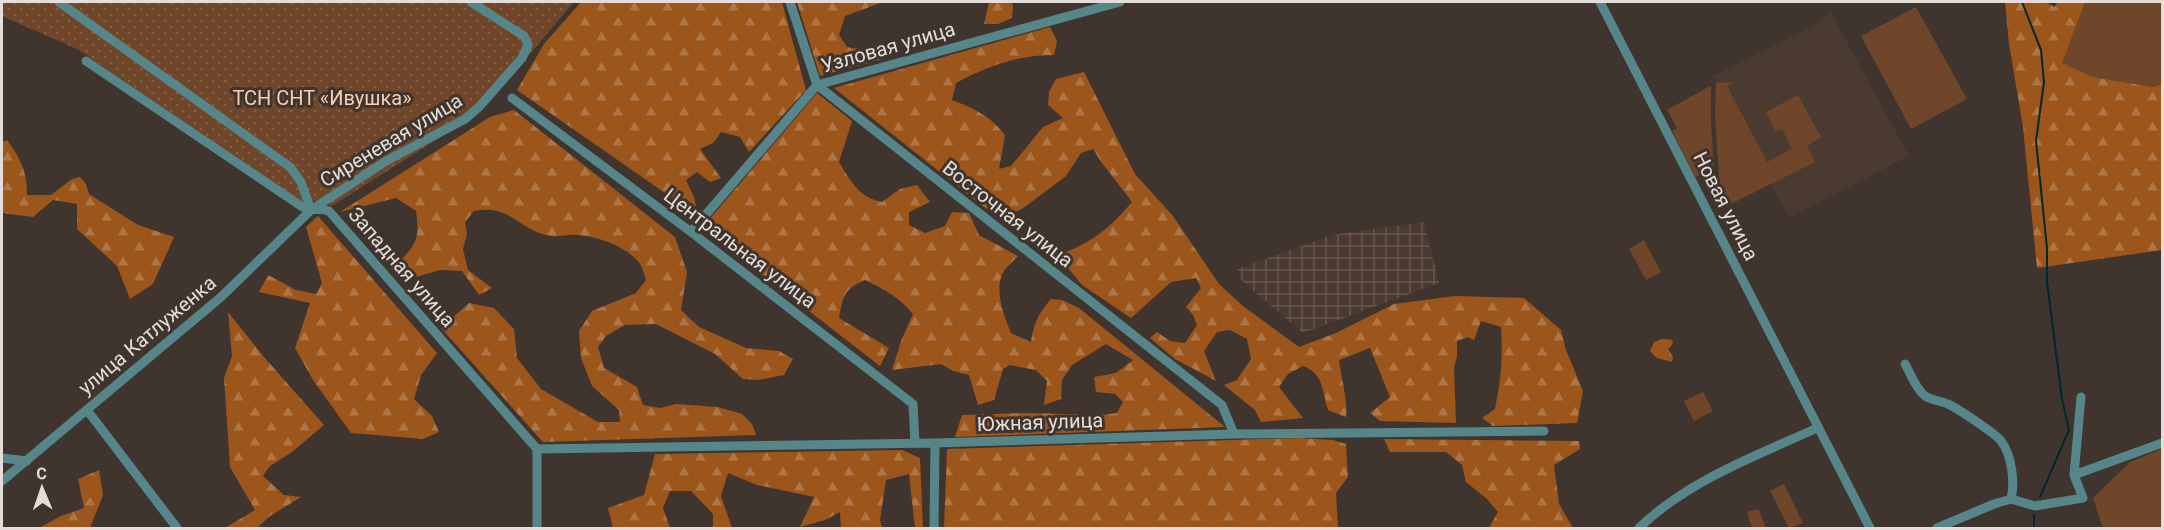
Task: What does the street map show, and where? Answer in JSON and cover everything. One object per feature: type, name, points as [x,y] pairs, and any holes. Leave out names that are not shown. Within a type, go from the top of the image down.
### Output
[{"type":"street","points":[[58,2],[290,167],[301,182],[312,210]]},
{"type":"street","name":"Сиреневая улица","points":[[312,210],[386,161],[465,119],[479,107],[522,58],[528,42],[524,36],[471,2]]},
{"type":"street","points":[[790,2],[818,85]]},
{"type":"street","name":"Узловая улица","points":[[691,232],[818,85],[1120,2]]},
{"type":"street","name":"Новая улица","points":[[1600,2],[1870,528]]},
{"type":"street","name":"Западная улица","points":[[86,61],[301,206],[312,210],[329,211],[537,449]]},
{"type":"street","name":"Восточная улица","points":[[818,85],[1222,405],[1234,434]]},
{"type":"street","name":"Центральная улица","points":[[512,98],[914,404],[915,443]]},
{"type":"street","name":"улица Катлуженка","points":[[2,482],[221,297],[312,210]]},
{"type":"street","points":[[1905,364],[1925,395],[1953,406],[1999,438],[2006,447],[2011,469],[2012,500]]},
{"type":"street","points":[[1937,528],[1994,504],[2012,500],[2035,506],[2083,498],[2074,475],[2081,397]]},
{"type":"street","points":[[87,410],[177,528]]},
{"type":"street","points":[[1639,528],[1661,508],[1699,485],[1817,428]]},
{"type":"street","name":"Южная улица","points":[[537,449],[935,443],[1234,434],[1544,431]]},
{"type":"street","points":[[934,528],[935,443]]},
{"type":"street","points":[[2074,475],[2163,443]]},
{"type":"street","points":[[537,449],[537,528]]},
{"type":"street","points":[[2,458],[27,460]]},
{"type":"shaded area","points":[[1830,11],[1909,156],[1789,218],[1713,76],[1817,24]]},
{"type":"shaded area","points":[[1424,222],[1439,283],[1303,333],[1240,279],[1238,269],[1332,235]]},
{"type":"green space","name":"ТСН СНТ «Ивушка»","points":[[2,2],[574,2],[490,101],[469,119],[332,206],[315,201],[301,201],[79,50],[2,16]]},
{"type":"green space","points":[[581,2],[782,2],[806,90],[749,152],[740,137],[721,132],[713,143],[700,149],[721,178],[710,182],[697,172],[686,180],[694,197],[698,216],[517,90],[544,44]]},
{"type":"green space","points":[[797,2],[883,2],[845,16],[839,35],[847,47],[896,53],[820,76]]},
{"type":"green space","points":[[989,2],[1011,2],[1012,18],[998,24],[984,24]]},
{"type":"green space","points":[[2005,2],[2045,2],[2055,7],[2057,2],[2085,2],[2062,63],[2093,77],[2153,87],[2162,84],[2162,250],[2037,268],[2023,127],[2009,44]]},
{"type":"green space","points":[[2085,2],[2162,2],[2162,84],[2153,87],[2093,77],[2061,63]]},
{"type":"green space","points":[[1916,7],[1967,99],[1911,129],[1861,36]]},
{"type":"green space","points":[[1050,27],[1057,41],[1054,55],[1028,57],[1003,63],[956,83],[952,100],[981,113],[1005,135],[999,169],[1011,166],[1043,127],[1063,118],[1048,105],[1049,92],[1056,79],[1084,72],[1135,174],[1173,216],[1219,284],[1243,306],[1299,347],[1336,333],[1394,304],[1455,296],[1524,298],[1561,330],[1566,350],[1583,391],[1577,423],[1493,426],[1482,418],[1495,409],[1502,348],[1501,327],[1481,321],[1474,340],[1468,337],[1457,341],[1454,368],[1456,423],[1380,421],[1370,413],[1390,397],[1370,348],[1339,360],[1346,417],[1328,410],[1319,378],[1303,366],[1288,374],[1279,387],[1303,418],[1261,422],[1255,410],[1224,385],[1237,380],[1251,359],[1247,339],[1230,330],[1217,332],[1204,351],[1216,381],[1175,359],[1150,338],[1157,332],[1170,341],[1185,343],[1197,325],[1193,315],[1186,307],[1201,288],[1196,278],[1171,282],[1131,318],[1082,285],[1064,263],[1066,252],[1102,232],[1132,202],[1093,149],[1081,153],[1066,176],[1022,209],[999,219],[834,88]]},
{"type":"green space","points":[[1733,82],[1727,86],[1767,162],[1792,149],[1782,129],[1776,132],[1766,112],[1798,95],[1821,137],[1807,146],[1815,162],[1721,209],[1715,116],[1716,83]]},
{"type":"green space","points":[[1710,86],[1716,208],[1701,175],[1695,177],[1672,131],[1677,128],[1667,110]]},
{"type":"green space","points":[[817,93],[852,121],[839,162],[851,182],[867,197],[882,202],[900,189],[917,185],[930,202],[909,212],[909,225],[925,233],[945,226],[952,212],[969,213],[979,235],[1018,256],[1004,271],[999,285],[1005,319],[1011,333],[1031,342],[1035,324],[1043,309],[1051,299],[1062,300],[1079,308],[1225,427],[955,437],[962,415],[1027,413],[1102,415],[1117,413],[1123,402],[1115,394],[1096,392],[1094,377],[1116,373],[1133,360],[1106,344],[1072,365],[1062,380],[1061,399],[1044,405],[1047,381],[1036,370],[1010,365],[1003,369],[994,400],[978,405],[969,375],[953,371],[941,364],[892,370],[913,314],[891,294],[865,280],[846,294],[839,318],[889,348],[880,366],[702,228]]},
{"type":"green space","points":[[514,110],[675,237],[687,272],[681,310],[699,327],[746,348],[779,351],[793,359],[784,375],[758,380],[743,379],[715,354],[656,324],[625,325],[606,336],[598,347],[604,368],[637,387],[643,405],[660,408],[676,404],[718,407],[742,414],[752,424],[756,435],[543,442],[441,328],[469,303],[494,308],[514,329],[517,358],[541,389],[598,422],[620,422],[619,410],[592,386],[581,358],[579,331],[592,311],[636,293],[646,280],[639,262],[624,250],[602,240],[578,235],[551,236],[531,229],[498,211],[474,211],[465,222],[467,234],[463,249],[468,270],[492,288],[479,295],[462,271],[440,270],[409,279],[397,265],[415,241],[417,229],[416,211],[396,198],[340,212],[490,117]]},
{"type":"green space","points":[[7,140],[22,166],[27,195],[51,195],[72,179],[80,177],[86,184],[89,194],[138,225],[174,237],[153,284],[130,299],[117,266],[77,229],[77,204],[53,200],[33,217],[2,213],[2,142]]},
{"type":"green space","points":[[318,216],[437,353],[421,375],[414,399],[432,416],[439,432],[423,439],[351,433],[313,380],[295,348],[310,303],[259,292],[268,275],[296,290],[316,294],[322,283],[306,227]]},
{"type":"green space","points":[[1644,240],[1661,272],[1646,280],[1629,249]]},
{"type":"green space","points":[[228,312],[324,425],[292,452],[270,466],[263,476],[284,495],[301,497],[270,516],[257,528],[225,528],[255,510],[230,467],[224,378],[232,356]]},
{"type":"green space","points":[[1663,339],[1673,340],[1668,349],[1673,357],[1672,362],[1657,358],[1650,351],[1654,342]]},
{"type":"green space","points":[[1703,392],[1713,411],[1694,421],[1684,401]]},
{"type":"green space","points":[[1299,438],[1333,440],[1346,444],[1348,477],[1336,493],[1338,528],[944,528],[947,449]]},
{"type":"green space","points":[[1384,439],[1579,441],[1580,449],[1554,465],[1559,504],[1573,528],[1489,528],[1498,512],[1487,499],[1466,482],[1462,465],[1446,452],[1390,452]]},
{"type":"green space","points":[[2162,449],[2162,528],[2103,528],[2093,498],[2130,462]]},
{"type":"green space","points":[[902,450],[920,458],[923,528],[915,528],[909,474],[886,480],[880,520],[882,528],[841,528],[840,512],[825,520],[800,527],[814,497],[757,485],[728,473],[721,496],[732,528],[713,528],[713,514],[691,491],[670,491],[663,508],[670,528],[613,528],[608,508],[644,495],[655,454]]},
{"type":"green space","points":[[99,470],[103,495],[90,528],[39,528],[61,516],[84,508],[78,479]]},
{"type":"green space","points":[[1784,484],[1803,523],[1789,528],[1770,491]]},
{"type":"green space","points":[[1757,509],[1766,528],[1752,528],[1747,512]]},
{"type":"waterway","points":[[2022,2],[2041,50],[2044,82],[2036,141],[2047,248],[2047,282],[2062,399],[2069,430],[2040,497]]},
{"type":"waterway","points":[[2034,515],[2034,528]]}]
